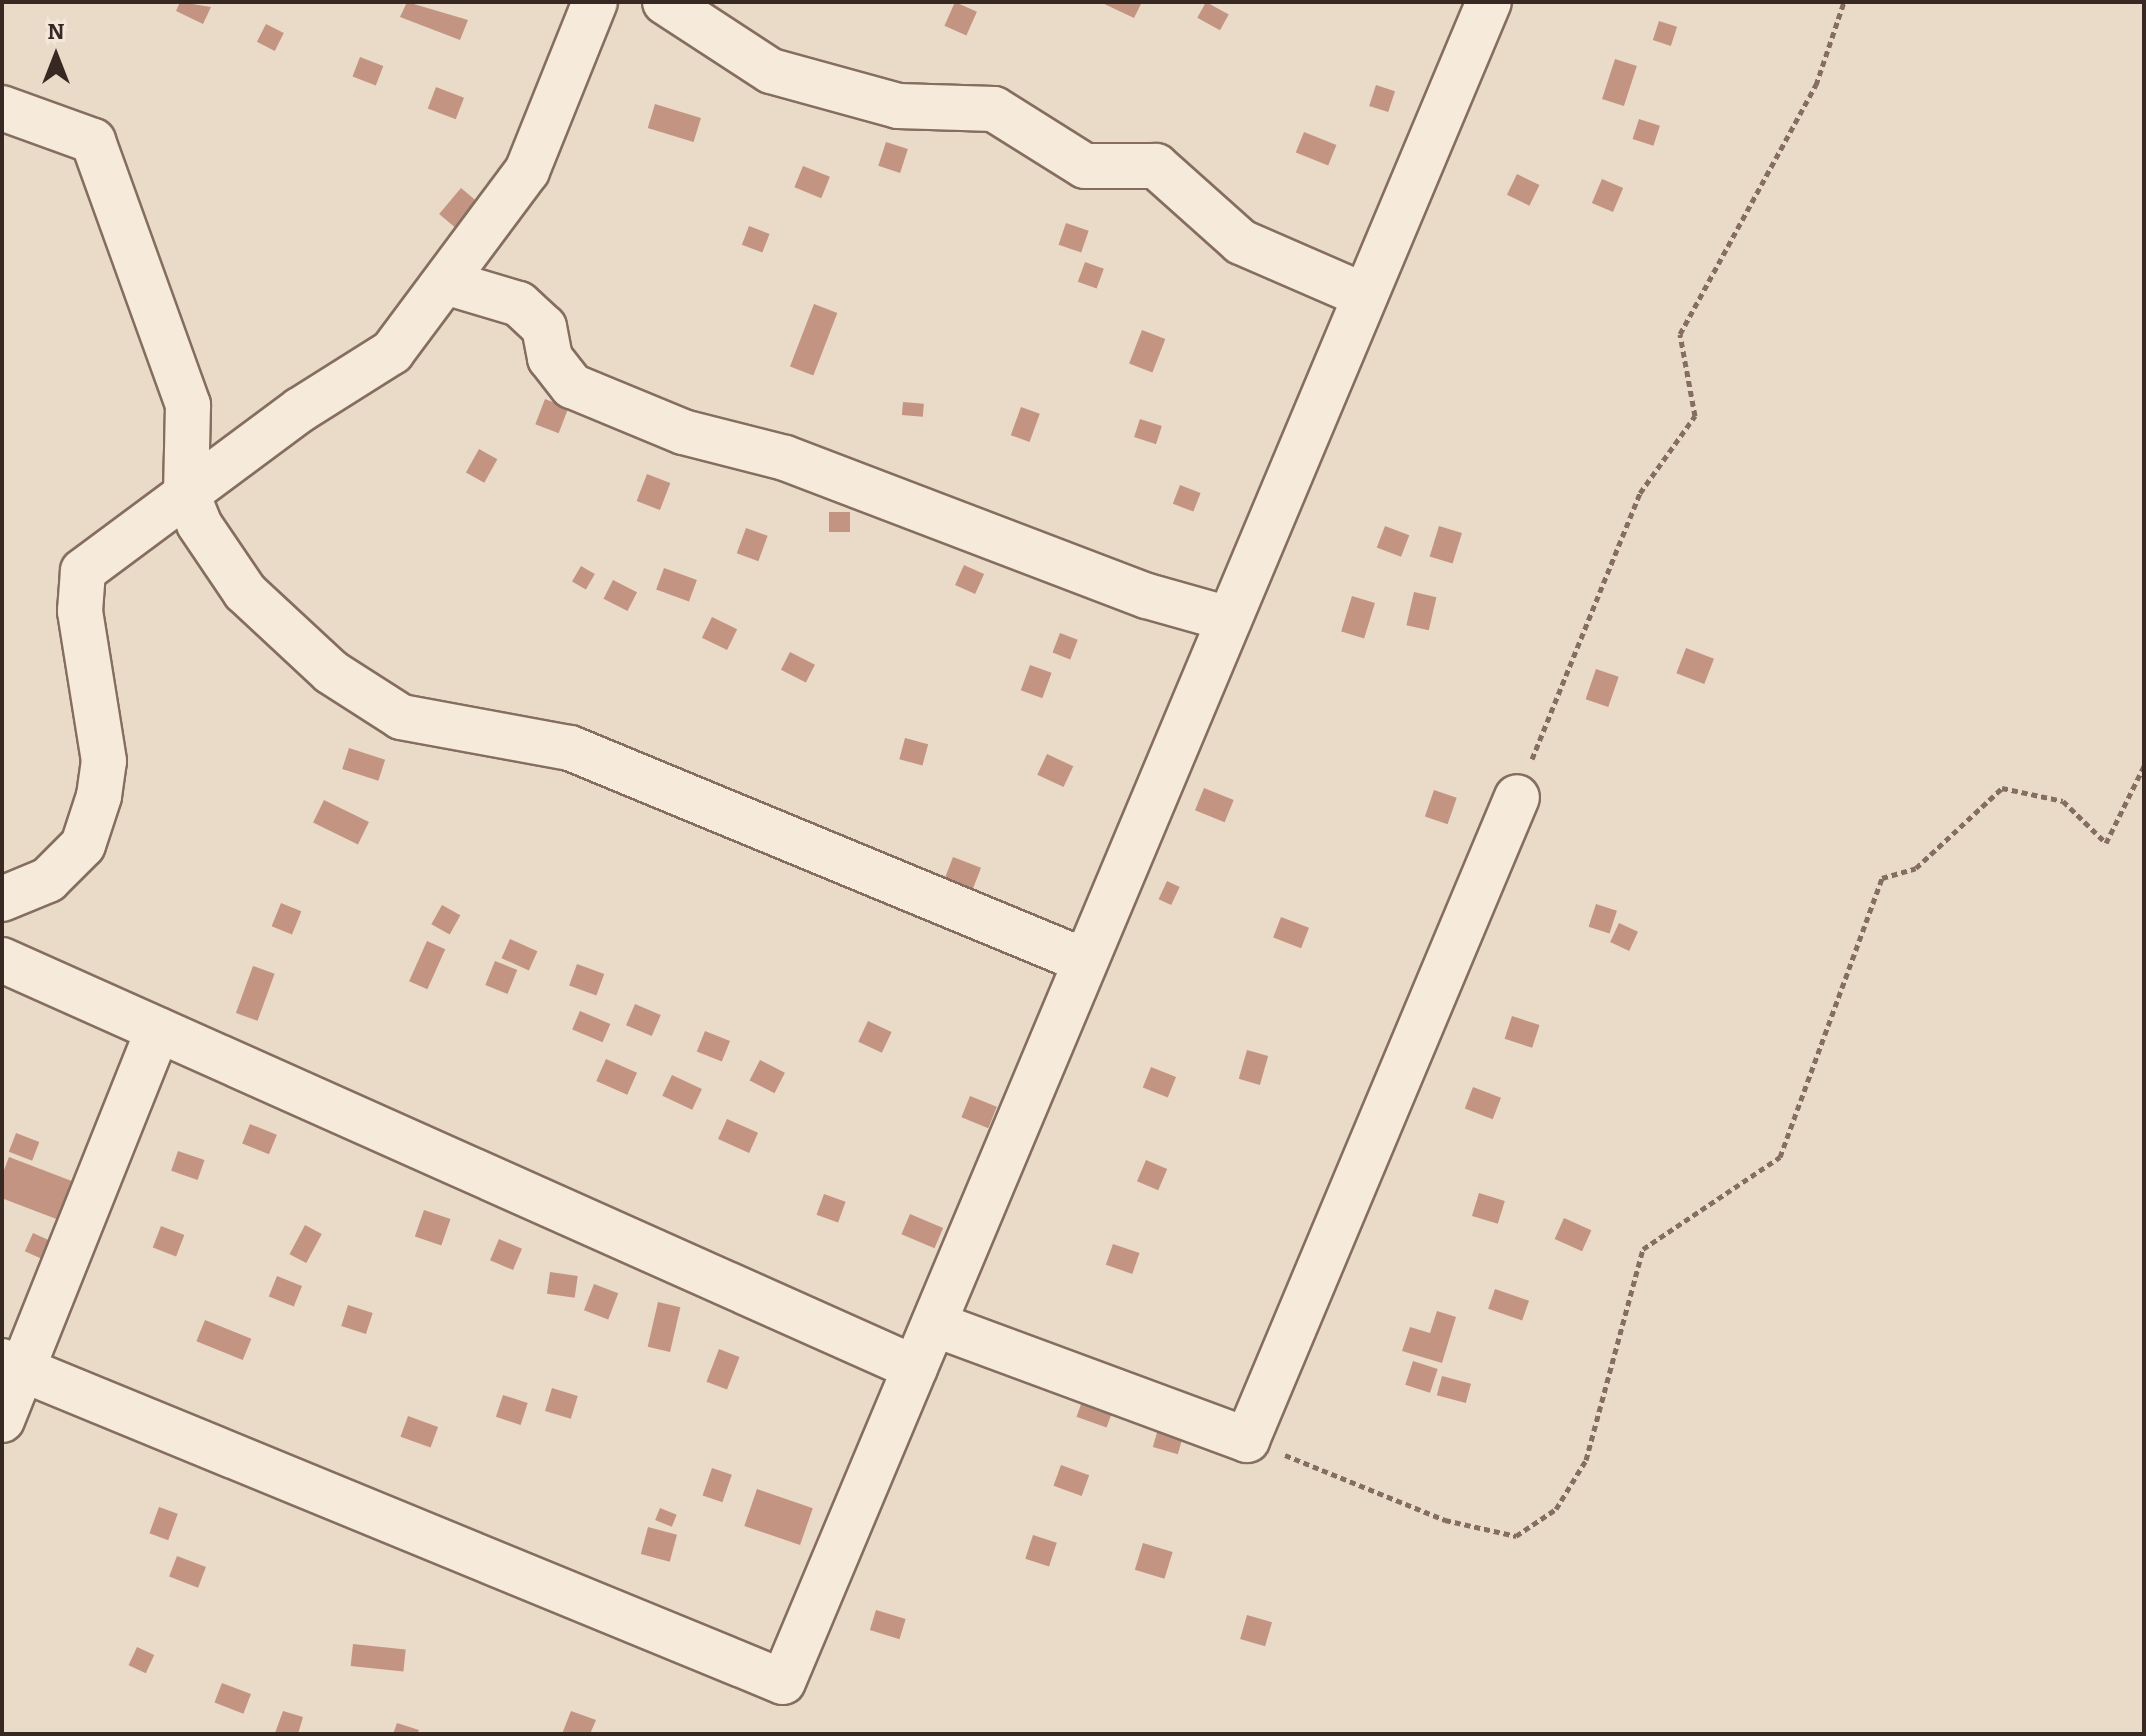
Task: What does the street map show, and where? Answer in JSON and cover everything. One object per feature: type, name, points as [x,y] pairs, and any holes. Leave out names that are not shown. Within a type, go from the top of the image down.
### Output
[{"type":"street","points":[[2,899],[48,880],[83,845],[99,796],[104,761],[80,611],[83,571],[186,491],[300,410],[392,352],[527,171],[595,2]]},
{"type":"street","points":[[665,2],[771,71],[898,106],[994,109],[1085,166],[1156,166],[1241,242],[1365,296]]},
{"type":"street","points":[[13,1366],[783,1682],[1489,2]]},
{"type":"street","points":[[2,108],[93,141],[188,405],[186,491],[199,524],[245,592],[331,672],[401,717],[570,748],[1085,961]]},
{"type":"street","points":[[445,282],[519,304],[544,327],[550,358],[572,386],[683,432],[785,458],[1147,596],[1229,619]]},
{"type":"street","points":[[934,1324],[1247,1440],[1517,797]]},
{"type":"street","points":[[2,960],[915,1368]]},
{"type":"street","points":[[2,1420],[13,1366],[158,1030]]},
{"type":"path","points":[[1517,797],[1640,493],[1695,416],[1680,334],[1816,85],[1844,2]]},
{"type":"path","points":[[1247,1440],[1445,1520],[1474,1527],[1516,1536],[1556,1509],[1586,1460],[1643,1249],[1780,1157],[1882,878],[1916,868],[2002,788],[2063,801],[2106,843],[2144,766]]},
{"type":"building","points":[[180,2],[211,7],[203,24],[176,11]]},
{"type":"building","points":[[407,2],[468,20],[460,40],[400,17]]},
{"type":"building","points":[[955,2],[977,12],[966,36],[944,26]]},
{"type":"building","points":[[1100,2],[1142,2],[1134,18]]},
{"type":"building","points":[[1206,2],[1229,15],[1220,30],[1197,18]]},
{"type":"building","points":[[1659,21],[1677,27],[1671,46],[1653,40]]},
{"type":"building","points":[[266,24],[284,33],[275,51],[257,42]]},
{"type":"building","points":[[360,57],[383,66],[376,86],[352,77]]},
{"type":"building","points":[[1615,59],[1637,66],[1624,106],[1602,99]]},
{"type":"building","points":[[1376,85],[1395,91],[1388,112],[1369,106]]},
{"type":"building","points":[[436,87],[464,98],[456,119],[428,108]]},
{"type":"building","points":[[655,104],[701,118],[694,142],[648,128]]},
{"type":"building","points":[[1639,119],[1660,126],[1653,146],[1633,139]]},
{"type":"building","points":[[1304,132],[1336,145],[1328,166],[1296,152]]},
{"type":"building","points":[[886,142],[908,149],[900,173],[878,166]]},
{"type":"building","points":[[803,166],[830,177],[821,198],[794,187]]},
{"type":"building","points":[[1517,174],[1539,185],[1529,206],[1507,195]]},
{"type":"building","points":[[1602,179],[1623,188],[1613,212],[1592,203]]},
{"type":"building","points":[[461,188],[481,205],[459,231],[439,214]]},
{"type":"building","points":[[1066,223],[1089,231],[1081,253],[1059,245]]},
{"type":"building","points":[[749,226],[770,234],[762,253],[742,245]]},
{"type":"building","points":[[1085,262],[1104,269],[1097,289],[1078,282]]},
{"type":"building","points":[[814,304],[837,313],[813,376],[790,367]]},
{"type":"building","points":[[1142,330],[1165,339],[1152,373],[1129,364]]},
{"type":"building","points":[[545,399],[568,408],[559,433],[535,424]]},
{"type":"building","points":[[903,402],[924,404],[923,417],[902,415]]},
{"type":"building","points":[[1021,407],[1040,414],[1030,442],[1011,435]]},
{"type":"building","points":[[1140,419],[1162,426],[1156,444],[1134,437]]},
{"type":"building","points":[[479,449],[497,459],[484,483],[466,473]]},
{"type":"building","points":[[647,474],[670,483],[660,510],[637,501]]},
{"type":"building","points":[[1180,485],[1201,493],[1193,512],[1173,504]]},
{"type":"building","points":[[829,512],[850,512],[850,532],[829,532]]},
{"type":"building","points":[[1385,526],[1409,535],[1401,557],[1377,547]]},
{"type":"building","points":[[1439,526],[1462,533],[1453,564],[1430,557]]},
{"type":"building","points":[[746,528],[768,536],[758,561],[737,553]]},
{"type":"building","points":[[964,565],[984,574],[975,594],[955,585]]},
{"type":"building","points":[[581,566],[595,574],[586,590],[572,582]]},
{"type":"building","points":[[664,568],[697,580],[689,602],[656,590]]},
{"type":"building","points":[[613,580],[637,592],[628,611],[603,599]]},
{"type":"building","points":[[1414,592],[1436,597],[1429,630],[1406,625]]},
{"type":"building","points":[[1352,596],[1375,603],[1364,638],[1341,631]]},
{"type":"building","points":[[712,617],[737,629],[727,650],[702,638]]},
{"type":"building","points":[[1060,633],[1078,640],[1070,659],[1052,653]]},
{"type":"building","points":[[1686,648],[1714,659],[1704,684],[1676,673]]},
{"type":"building","points":[[790,652],[815,665],[806,683],[781,670]]},
{"type":"building","points":[[1030,665],[1052,673],[1042,698],[1021,690]]},
{"type":"building","points":[[1596,669],[1619,677],[1608,707],[1586,699]]},
{"type":"building","points":[[905,738],[928,744],[922,765],[899,759]]},
{"type":"building","points":[[349,748],[385,760],[378,781],[342,769]]},
{"type":"building","points":[[1047,754],[1073,766],[1064,787],[1037,775]]},
{"type":"building","points":[[1204,788],[1234,800],[1225,822],[1195,810]]},
{"type":"building","points":[[1434,790],[1457,798],[1448,824],[1425,816]]},
{"type":"building","points":[[324,800],[369,822],[358,844],[313,822]]},
{"type":"building","points":[[953,857],[981,868],[972,891],[944,880]]},
{"type":"building","points":[[1167,881],[1180,887],[1171,905],[1159,899]]},
{"type":"building","points":[[281,903],[301,911],[292,934],[272,926]]},
{"type":"building","points":[[1596,904],[1617,911],[1610,934],[1589,927]]},
{"type":"building","points":[[442,905],[460,915],[450,934],[431,924]]},
{"type":"building","points":[[1281,917],[1309,928],[1301,948],[1273,938]]},
{"type":"building","points":[[1619,923],[1638,932],[1629,951],[1610,942]]},
{"type":"building","points":[[510,939],[537,951],[529,970],[501,958]]},
{"type":"building","points":[[427,941],[445,949],[427,989],[409,981]]},
{"type":"building","points":[[495,961],[517,970],[508,994],[485,985]]},
{"type":"building","points":[[577,964],[604,974],[596,996],[569,986]]},
{"type":"building","points":[[253,966],[275,974],[258,1021],[236,1013]]},
{"type":"building","points":[[635,1004],[661,1015],[652,1036],[626,1025]]},
{"type":"building","points":[[580,1011],[610,1024],[603,1042],[572,1029]]},
{"type":"building","points":[[1512,1016],[1540,1025],[1532,1048],[1505,1039]]},
{"type":"building","points":[[868,1021],[892,1032],[882,1053],[858,1042]]},
{"type":"building","points":[[705,1031],[730,1041],[722,1062],[697,1051]]},
{"type":"building","points":[[1247,1050],[1268,1056],[1260,1085],[1239,1079]]},
{"type":"building","points":[[606,1059],[637,1073],[627,1095],[596,1081]]},
{"type":"building","points":[[760,1060],[785,1073],[775,1093],[750,1080]]},
{"type":"building","points":[[1151,1067],[1176,1077],[1168,1098],[1143,1087]]},
{"type":"building","points":[[672,1075],[702,1089],[692,1110],[662,1096]]},
{"type":"building","points":[[1473,1087],[1501,1098],[1493,1119],[1465,1108]]},
{"type":"building","points":[[970,1096],[997,1107],[988,1128],[961,1117]]},
{"type":"building","points":[[727,1119],[758,1133],[749,1153],[718,1139]]},
{"type":"building","points":[[250,1124],[277,1135],[269,1154],[242,1143]]},
{"type":"building","points":[[16,1133],[39,1142],[32,1161],[9,1152]]},
{"type":"building","points":[[178,1151],[204,1160],[198,1180],[171,1171]]},
{"type":"building","points":[[9,1157],[81,1185],[66,1223],[2,1198],[2,1175]]},
{"type":"building","points":[[1146,1160],[1167,1169],[1158,1190],[1137,1181]]},
{"type":"building","points":[[1479,1193],[1505,1201],[1498,1224],[1472,1216]]},
{"type":"building","points":[[824,1194],[846,1202],[838,1223],[816,1215]]},
{"type":"building","points":[[424,1210],[450,1219],[441,1246],[415,1236]]},
{"type":"building","points":[[910,1214],[943,1228],[935,1248],[901,1234]]},
{"type":"building","points":[[1564,1218],[1591,1230],[1582,1251],[1555,1239]]},
{"type":"building","points":[[305,1225],[322,1234],[306,1263],[290,1254]]},
{"type":"building","points":[[161,1226],[184,1235],[176,1256],[153,1247]]},
{"type":"building","points":[[33,1233],[51,1241],[43,1259],[25,1251]]},
{"type":"building","points":[[499,1239],[522,1249],[513,1270],[490,1260]]},
{"type":"building","points":[[1113,1244],[1139,1253],[1132,1274],[1106,1265]]},
{"type":"building","points":[[550,1272],[578,1276],[575,1298],[547,1294]]},
{"type":"building","points":[[277,1276],[302,1286],[294,1307],[269,1296]]},
{"type":"building","points":[[594,1284],[618,1293],[608,1319],[584,1310]]},
{"type":"building","points":[[1495,1289],[1529,1301],[1522,1321],[1488,1309]]},
{"type":"building","points":[[658,1302],[680,1307],[670,1352],[648,1347]]},
{"type":"building","points":[[348,1305],[373,1313],[366,1334],[341,1326]]},
{"type":"building","points":[[1437,1311],[1456,1317],[1442,1363],[1402,1351],[1410,1327],[1430,1333]]},
{"type":"building","points":[[205,1320],[251,1339],[243,1360],[196,1341]]},
{"type":"building","points":[[719,1349],[740,1357],[727,1390],[706,1382]]},
{"type":"building","points":[[1413,1361],[1438,1369],[1430,1393],[1405,1385]]},
{"type":"building","points":[[1442,1376],[1471,1384],[1466,1403],[1437,1395]]},
{"type":"building","points":[[552,1388],[578,1396],[571,1419],[545,1411]]},
{"type":"building","points":[[503,1395],[528,1403],[521,1425],[496,1417]]},
{"type":"building","points":[[1084,1396],[1114,1407],[1107,1428],[1076,1417]]},
{"type":"building","points":[[408,1416],[438,1427],[431,1448],[400,1437]]},
{"type":"building","points":[[1160,1422],[1185,1429],[1178,1454],[1153,1447]]},
{"type":"building","points":[[1061,1465],[1089,1475],[1082,1496],[1053,1486]]},
{"type":"building","points":[[712,1468],[732,1475],[722,1502],[703,1495]]},
{"type":"building","points":[[757,1489],[813,1508],[800,1545],[744,1526]]},
{"type":"building","points":[[159,1507],[178,1514],[168,1540],[149,1533]]},
{"type":"building","points":[[660,1508],[677,1515],[672,1527],[655,1520]]},
{"type":"building","points":[[648,1527],[677,1535],[670,1562],[641,1554]]},
{"type":"building","points":[[1033,1535],[1057,1543],[1049,1567],[1025,1559]]},
{"type":"building","points":[[1143,1543],[1173,1552],[1164,1579],[1135,1570]]},
{"type":"building","points":[[177,1556],[206,1567],[198,1588],[169,1577]]},
{"type":"building","points":[[876,1610],[906,1619],[900,1639],[870,1630]]},
{"type":"building","points":[[1247,1615],[1272,1622],[1265,1646],[1240,1639]]},
{"type":"building","points":[[353,1644],[406,1650],[403,1671],[351,1666]]},
{"type":"building","points":[[137,1647],[154,1655],[146,1673],[129,1665]]},
{"type":"building","points":[[222,1683],[251,1694],[243,1714],[214,1703]]},
{"type":"building","points":[[283,1711],[303,1717],[298,1734],[275,1733]]},
{"type":"building","points":[[571,1711],[596,1720],[590,1734],[562,1734]]},
{"type":"building","points":[[397,1723],[419,1730],[417,1734],[393,1734]]}]
